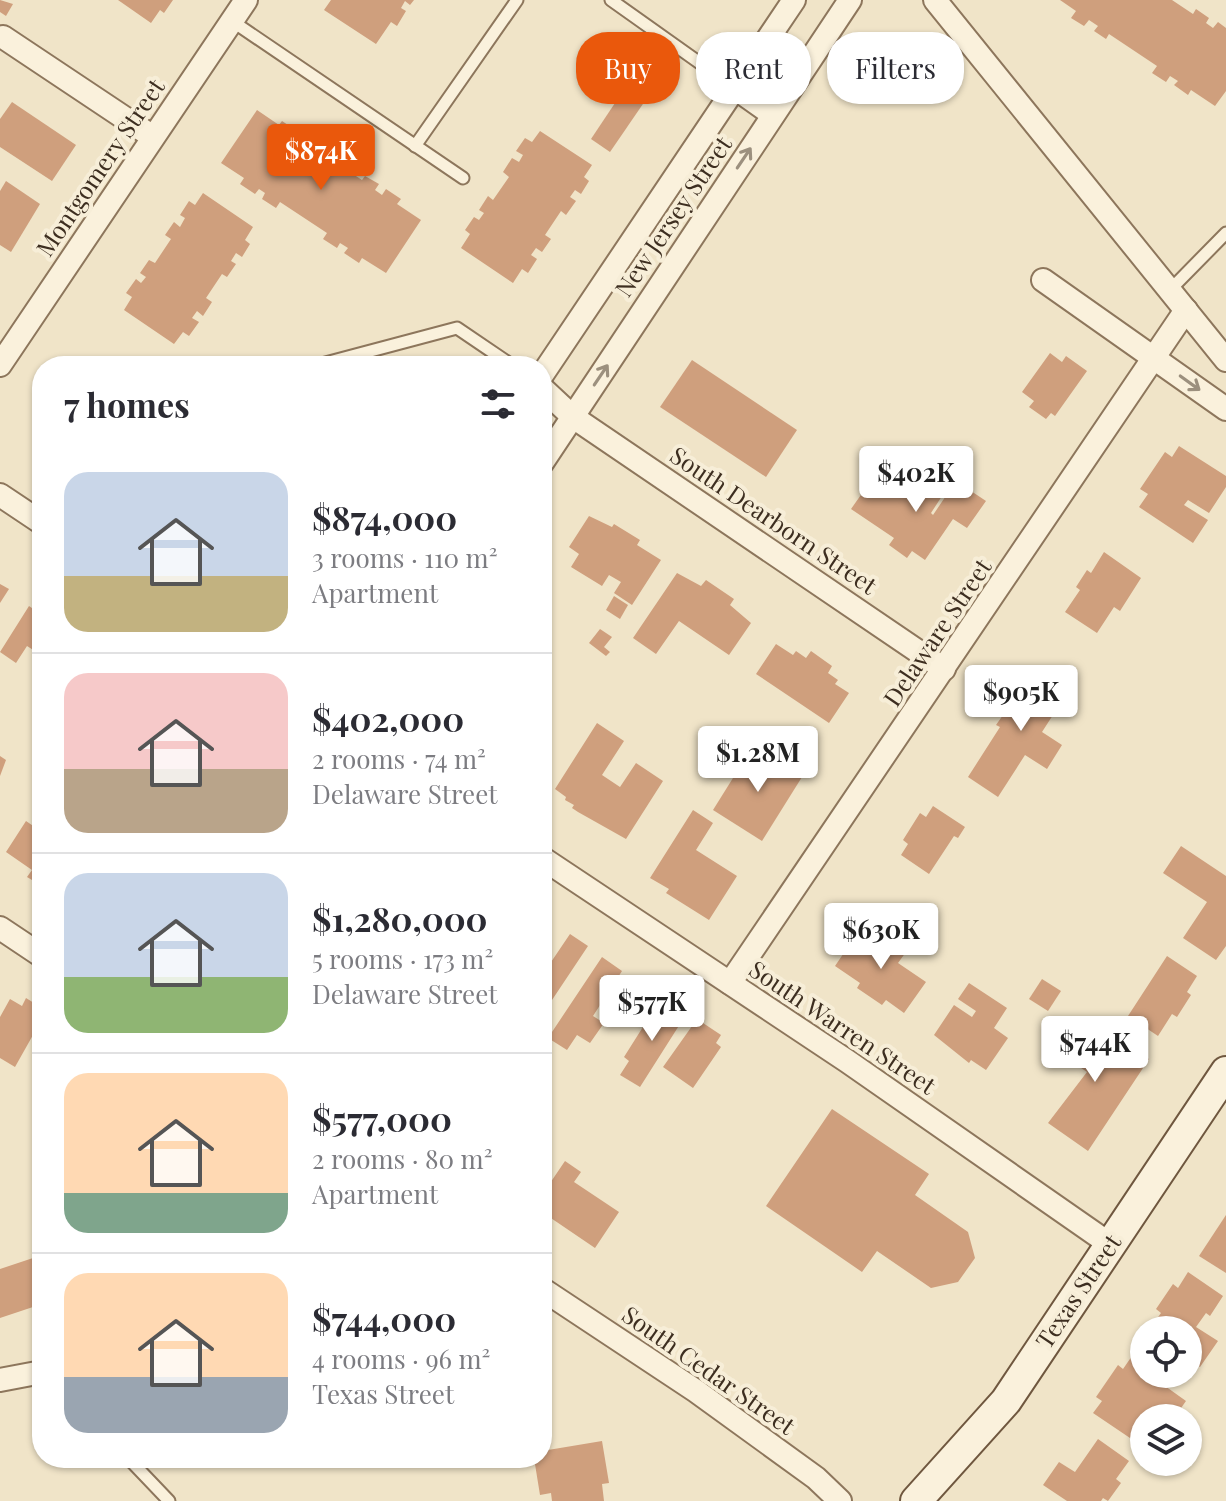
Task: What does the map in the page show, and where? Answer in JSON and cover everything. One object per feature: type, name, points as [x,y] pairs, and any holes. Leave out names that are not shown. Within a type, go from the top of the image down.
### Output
[{"type":"street","name":"Montgomery Street","points":[[0,365],[246,0]]},
{"type":"street","name":"New Jersey Street","points":[[773,32],[794,0]]},
{"type":"street","name":"New Jersey Street","points":[[552,448],[850,0]]},
{"type":"street","points":[[935,0],[1226,360]]},
{"type":"street","points":[[3,37],[153,137]]},
{"type":"street","name":"New Jersey Street","points":[[552,360],[724,104]]},
{"type":"street","points":[[758,104],[773,115]]},
{"type":"street","points":[[1043,280],[1226,409]]},
{"type":"street","name":"Delaware Street","points":[[730,983],[1186,310]]},
{"type":"street","name":"South Dearborn Street","points":[[552,397],[573,417],[944,669]]},
{"type":"street","points":[[0,495],[32,516]]},
{"type":"street","name":"South Warren Street","points":[[552,865],[860,1070],[1111,1245]]},
{"type":"street","points":[[0,928],[32,949]]},
{"type":"street","name":"Texas Street","points":[[916,1501],[1006,1401],[1226,1072]]},
{"type":"street","name":"South Cedar Street","points":[[552,1296],[696,1391],[816,1478],[840,1501]]},
{"type":"street","points":[[0,1380],[32,1374]]},
{"type":"lane","points":[[415,146],[517,0]]},
{"type":"lane","points":[[611,0],[696,60]]},
{"type":"lane","points":[[232,21],[463,178]]},
{"type":"lane","points":[[1170,290],[1226,233]]},
{"type":"lane","points":[[352,356],[457,328],[498,356]]},
{"type":"lane","points":[[138,1468],[169,1501]]},
{"type":"building","points":[[0,0],[13,4],[6,16],[0,12]]},
{"type":"building","points":[[118,0],[173,0],[164,13],[160,10],[151,23]]},
{"type":"building","points":[[331,0],[414,0],[410,5],[405,1],[401,8],[406,11],[397,26],[391,22],[376,44],[324,10]]},
{"type":"building","points":[[1060,0],[1172,0],[1193,14],[1196,9],[1209,18],[1206,23],[1213,28],[1218,22],[1226,28],[1226,91],[1215,106],[1191,90],[1188,95],[1174,85],[1178,81],[1170,76],[1166,82],[1152,73],[1157,66],[1109,34],[1106,39],[1094,31],[1098,26],[1089,20],[1084,26],[1071,18],[1076,11]]},
{"type":"building","points":[[12,102],[76,145],[52,181],[0,147],[0,119]]},
{"type":"building","points":[[614,104],[643,104],[610,152],[591,139]]},
{"type":"building","points":[[257,110],[279,125],[282,121],[297,131],[294,135],[301,139],[304,135],[318,144],[315,149],[362,180],[365,176],[379,184],[375,190],[382,195],[386,189],[401,199],[397,204],[421,220],[386,273],[362,258],[359,263],[344,253],[348,248],[340,243],[337,248],[323,239],[327,233],[280,202],[276,208],[262,199],[265,193],[259,189],[255,194],[240,184],[244,178],[221,163]]},
{"type":"building","points":[[540,131],[592,165],[584,177],[589,181],[581,194],[575,190],[570,197],[576,201],[566,215],[561,211],[545,235],[551,239],[542,252],[536,248],[531,255],[537,259],[528,273],[522,269],[513,283],[461,248],[470,234],[465,230],[474,217],[479,220],[484,213],[479,210],[488,196],[493,200],[509,177],[503,172],[512,158],[519,162],[523,155],[516,151],[525,138],[532,142]]},
{"type":"building","points":[[6,181],[40,204],[11,252],[0,245],[0,191]]},
{"type":"building","points":[[203,193],[253,227],[245,240],[250,244],[242,257],[236,253],[231,261],[236,264],[227,277],[222,274],[206,298],[212,302],[203,316],[197,311],[192,318],[199,322],[189,336],[183,332],[174,344],[124,310],[132,297],[126,293],[136,279],[141,283],[146,277],[140,273],[149,260],[155,263],[171,239],[165,235],[174,222],[180,227],[185,218],[180,215],[189,201],[195,205]]},
{"type":"building","points":[[1050,353],[1062,362],[1066,356],[1087,371],[1055,416],[1051,413],[1046,419],[1029,407],[1034,401],[1022,392]]},
{"type":"building","points":[[692,360],[797,430],[766,477],[660,407]]},
{"type":"building","points":[[1179,446],[1226,476],[1226,487],[1209,513],[1188,500],[1184,505],[1208,520],[1193,543],[1139,507],[1148,494],[1140,489],[1165,452],[1172,457]]},
{"type":"building","points":[[875,475],[911,500],[923,483],[942,496],[931,513],[933,515],[956,481],[986,501],[967,528],[953,519],[925,560],[912,551],[907,558],[889,545],[894,538],[851,509]]},
{"type":"building","points":[[589,516],[612,527],[614,524],[640,540],[637,545],[661,560],[632,605],[614,593],[621,582],[609,575],[602,586],[571,567],[579,554],[569,547]]},
{"type":"building","points":[[1104,552],[1141,578],[1120,611],[1114,607],[1097,633],[1065,612],[1080,590],[1076,587],[1087,570],[1091,573]]},
{"type":"building","points":[[677,573],[701,586],[706,580],[734,599],[730,605],[751,623],[729,655],[679,621],[656,654],[633,638]]},
{"type":"building","points":[[0,584],[9,589],[0,603]]},
{"type":"building","points":[[614,596],[628,605],[620,619],[606,610]]},
{"type":"building","points":[[29,606],[32,608],[32,649],[27,646],[16,663],[0,652]]},
{"type":"building","points":[[600,629],[612,637],[604,647],[610,652],[606,656],[589,643]]},
{"type":"building","points":[[776,644],[793,655],[796,651],[806,658],[811,651],[832,666],[828,673],[838,680],[835,684],[849,693],[829,723],[756,674]]},
{"type":"building","points":[[1038,670],[1069,690],[1042,732],[1062,745],[1047,769],[1025,755],[998,797],[968,777],[1000,727],[996,725],[1003,715],[999,713],[1013,690],[1018,693],[1024,682],[1029,685]]},
{"type":"building","points":[[597,723],[624,741],[602,775],[620,787],[636,763],[663,781],[626,839],[572,808],[574,805],[555,789]]},
{"type":"building","points":[[753,746],[802,777],[762,841],[713,810]]},
{"type":"building","points":[[0,756],[6,760],[0,776]]},
{"type":"building","points":[[933,806],[965,827],[958,838],[954,836],[929,874],[901,855],[908,844],[903,840],[920,813],[926,817]]},
{"type":"building","points":[[693,810],[713,823],[696,850],[737,876],[709,920],[666,893],[669,889],[650,878]]},
{"type":"building","points":[[26,821],[32,825],[32,870],[6,852]]},
{"type":"building","points":[[1181,846],[1226,876],[1226,946],[1216,960],[1183,938],[1207,902],[1163,873]]},
{"type":"building","points":[[875,931],[906,952],[898,963],[926,982],[904,1013],[886,1000],[882,1005],[857,988],[860,983],[835,966],[856,935],[868,942]]},
{"type":"building","points":[[570,934],[588,946],[552,1000],[552,961]]},
{"type":"building","points":[[1167,956],[1197,976],[1187,992],[1191,995],[1177,1017],[1172,1014],[1158,1036],[1128,1016]]},
{"type":"building","points":[[602,957],[622,971],[593,1016],[604,1023],[590,1043],[577,1035],[567,1050],[552,1041],[552,1032]]},
{"type":"building","points":[[1042,979],[1061,991],[1048,1011],[1029,999]]},
{"type":"building","points":[[969,983],[1007,1008],[994,1028],[1008,1038],[986,1070],[971,1060],[969,1063],[934,1035],[954,1005],[972,1017],[976,1011],[958,999]]},
{"type":"building","points":[[26,998],[32,1002],[32,1037],[15,1067],[0,1058],[0,1017],[10,999],[22,1006]]},
{"type":"building","points":[[668,1000],[687,1013],[640,1087],[620,1075],[629,1061],[624,1057],[648,1019],[653,1023]]},
{"type":"building","points":[[697,1019],[721,1035],[716,1043],[721,1047],[693,1088],[663,1067]]},
{"type":"building","points":[[1072,1025],[1105,1047],[1114,1034],[1149,1059],[1088,1151],[1048,1123],[1087,1072],[1055,1050]]},
{"type":"building","points":[[832,1109],[929,1174],[915,1195],[968,1232],[975,1258],[958,1282],[931,1288],[877,1251],[862,1272],[766,1206]]},
{"type":"building","points":[[565,1161],[581,1172],[574,1182],[619,1212],[595,1248],[552,1219],[552,1180]]},
{"type":"building","points":[[1226,1215],[1226,1273],[1199,1256]]},
{"type":"building","points":[[32,1258],[32,1307],[0,1318],[0,1269]]},
{"type":"building","points":[[1188,1272],[1223,1296],[1210,1316],[1206,1313],[1202,1319],[1202,1316],[1159,1316],[1161,1313],[1156,1309],[1173,1284],[1178,1288]]},
{"type":"building","points":[[1202,1331],[1218,1341],[1202,1364]]},
{"type":"building","points":[[1130,1359],[1130,1388],[1168,1388],[1186,1401],[1184,1404],[1130,1404],[1130,1438],[1093,1413],[1102,1401],[1096,1397],[1118,1365],[1123,1369]]},
{"type":"building","points":[[1098,1439],[1129,1461],[1116,1479],[1121,1483],[1108,1501],[1103,1498],[1101,1501],[1067,1501],[1043,1485],[1059,1462],[1075,1472]]},
{"type":"building","points":[[602,1441],[609,1483],[602,1484],[604,1501],[552,1501],[551,1493],[540,1495],[536,1468],[552,1468],[552,1449]]}]
